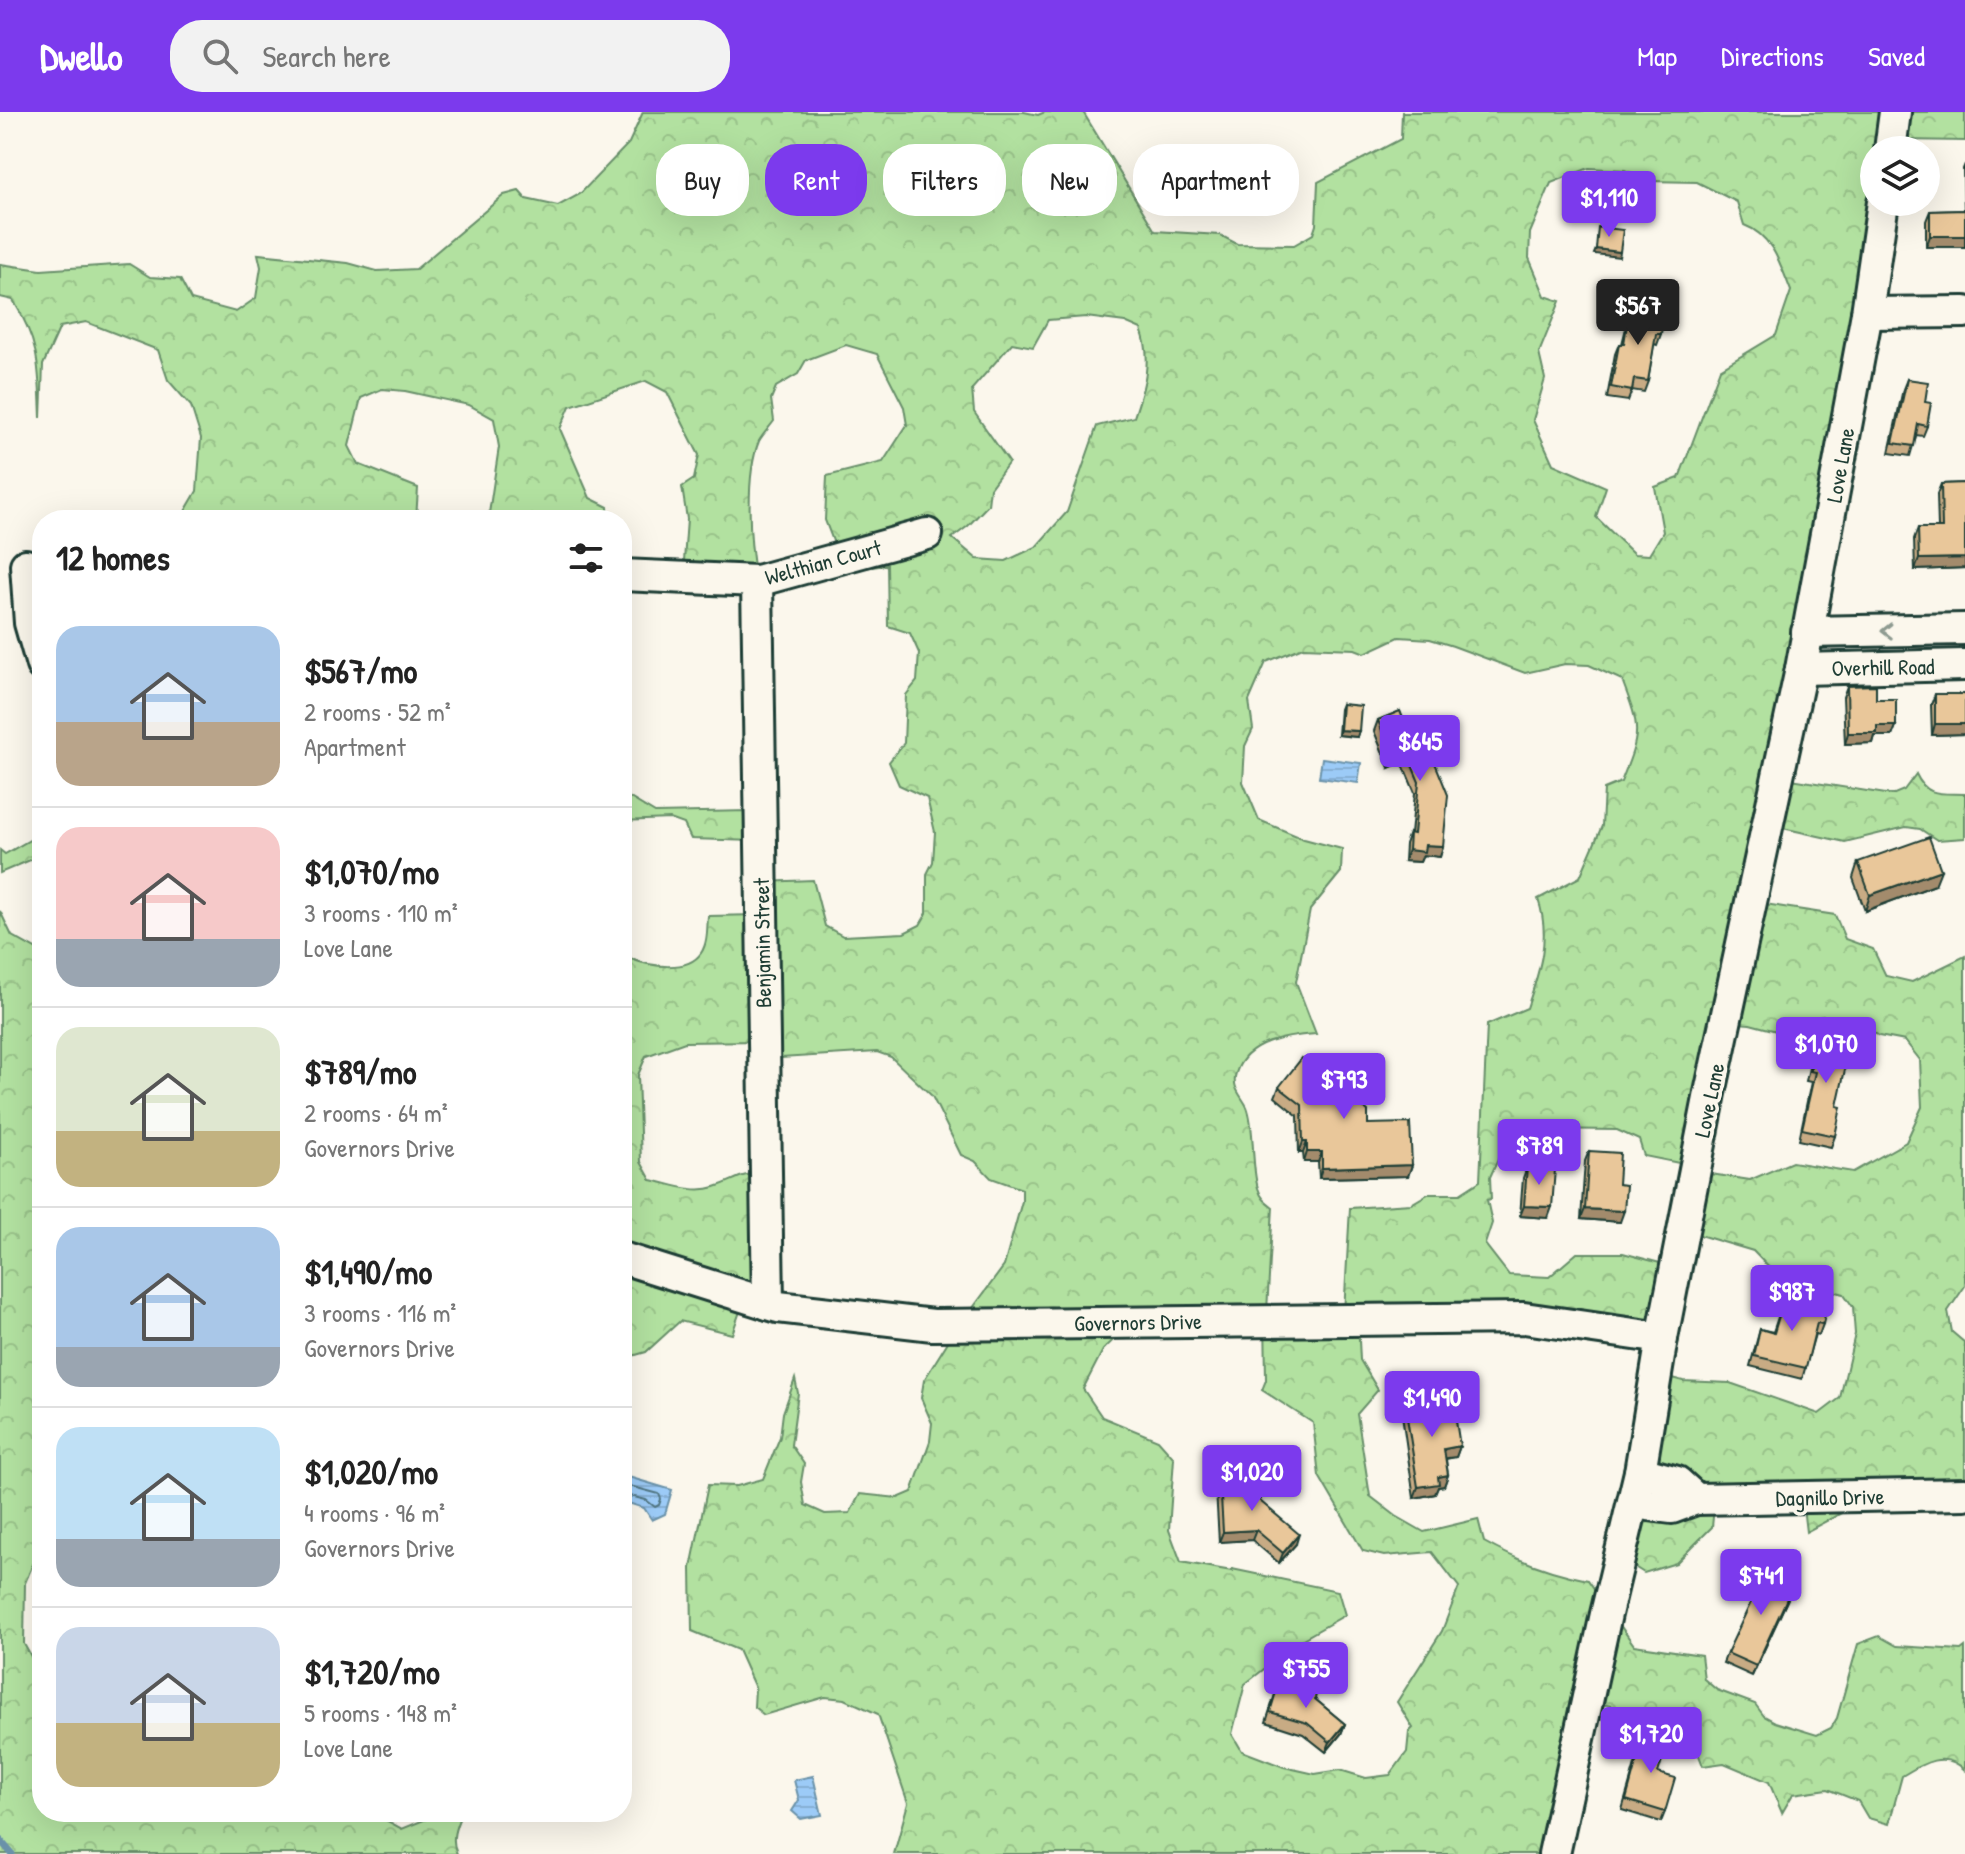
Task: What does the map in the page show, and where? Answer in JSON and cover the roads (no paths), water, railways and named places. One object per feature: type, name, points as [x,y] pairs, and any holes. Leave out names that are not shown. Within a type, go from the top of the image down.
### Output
[{"type":"street","points":[[1892,136],[1895,112]]},
{"type":"street","name":"Love Lane","points":[[1554,1854],[1640,1472],[1662,1338],[1710,1093],[1801,669],[1867,313],[1881,216]]},
{"type":"street","points":[[1867,313],[1965,312]]},
{"type":"street","name":"Welthian Court","points":[[632,575],[757,581],[927,534]]},
{"type":"street","points":[[26,565],[32,630]]},
{"type":"street","name":"Benjamin Street","points":[[757,581],[768,1304]]},
{"type":"street","name":"Overhill Road","points":[[1807,632],[1965,629]]},
{"type":"street","name":"Overhill Road","points":[[1801,669],[1965,665]]},
{"type":"street","name":"Governors Drive","points":[[632,1261],[768,1304],[933,1325],[1524,1318],[1662,1338]]},
{"type":"street","points":[[1640,1472],[1677,1482],[1696,1499]]},
{"type":"street","name":"Dagnillo Drive","points":[[1633,1503],[1672,1508],[1696,1499],[1965,1494]]},
{"type":"water","points":[[1322,758],[1361,763],[1358,783],[1319,778]]},
{"type":"water","points":[[632,1478],[672,1490],[665,1514],[652,1520],[644,1508],[632,1504]]},
{"type":"water","points":[[813,1776],[822,1815],[801,1819],[792,1811],[799,1800],[794,1780]]},
{"type":"waterway","points":[[0,1840],[12,1854]]}]
